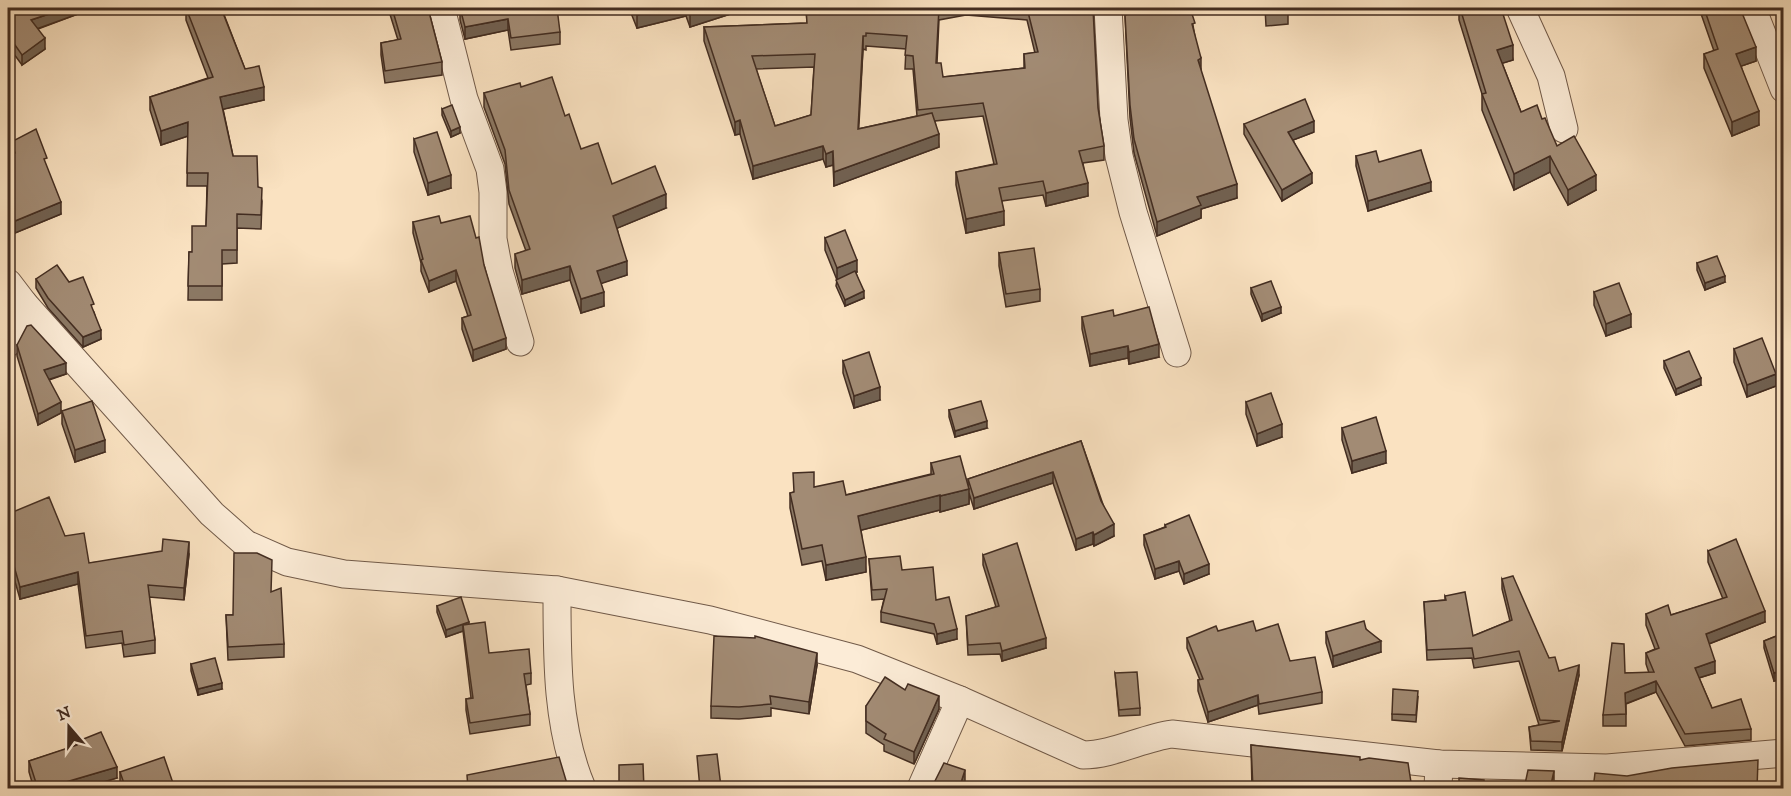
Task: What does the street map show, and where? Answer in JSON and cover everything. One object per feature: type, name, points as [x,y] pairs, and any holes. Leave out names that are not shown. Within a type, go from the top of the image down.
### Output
[{"type":"street","points":[[441,8],[464,99],[490,169],[493,192],[493,239],[520,342]]},
{"type":"street","points":[[1108,8],[1114,120],[1119,156],[1133,212],[1177,353]]},
{"type":"street","points":[[1521,8],[1551,76],[1564,129]]},
{"type":"street","points":[[1752,8],[1784,89]]},
{"type":"street","points":[[8,283],[24,304],[212,514],[246,544],[286,562],[344,574],[557,590],[710,620],[857,658],[960,700],[1083,755],[1105,752],[1138,741],[1173,734],[1439,776],[1607,768],[1784,753]]},
{"type":"street","points":[[8,343],[24,304]]},
{"type":"street","points":[[557,590],[557,648],[562,708],[573,765],[582,789]]},
{"type":"street","points":[[921,789],[960,700]]},
{"type":"building","points":[[8,8],[67,8],[31,20],[45,38],[22,55],[8,35]]},
{"type":"building","points":[[186,8],[221,8],[245,69],[259,66],[264,87],[220,97],[233,156],[257,156],[258,187],[262,188],[261,215],[237,214],[237,250],[222,250],[222,286],[188,286],[192,226],[206,226],[208,173],[187,173],[188,122],[161,131],[150,97],[213,77]]},
{"type":"building","points":[[392,8],[428,8],[442,62],[385,71],[381,43],[401,39]]},
{"type":"building","points":[[460,8],[557,8],[560,32],[511,38],[508,19],[465,27]]},
{"type":"building","points":[[634,8],[666,8],[637,15]]},
{"type":"building","points":[[688,8],[709,8],[690,14]]},
{"type":"building","points":[[806,8],[939,8],[936,63],[941,63],[943,77],[1025,68],[1024,54],[1038,52],[1027,8],[1093,8],[1098,108],[1104,146],[1079,151],[1088,183],[1046,193],[1043,181],[999,188],[1004,211],[966,219],[956,172],[997,164],[983,103],[918,110],[913,56],[905,55],[907,36],[866,33],[866,36],[863,36],[858,129],[932,113],[939,134],[834,172],[833,151],[826,154],[823,146],[753,166],[740,120],[735,122],[704,27],[807,23]],"holes":[[[815,54],[811,115],[775,126],[752,56]]]},
{"type":"building","points":[[1147,8],[1190,8],[1201,58],[1198,60],[1237,184],[1197,197],[1201,205],[1157,222],[1134,139],[1125,15]]},
{"type":"building","points":[[1266,8],[1288,8],[1288,10],[1266,11]]},
{"type":"building","points":[[1460,8],[1501,8],[1513,45],[1497,50],[1521,112],[1537,105],[1557,146],[1574,136],[1596,175],[1568,190],[1550,156],[1514,174],[1482,94],[1486,93]]},
{"type":"building","points":[[1704,8],[1740,8],[1756,47],[1736,54],[1759,111],[1732,122],[1704,54],[1718,49]]},
{"type":"building","points":[[552,77],[565,116],[569,114],[581,149],[598,143],[612,184],[655,166],[666,194],[613,216],[627,261],[597,271],[604,292],[581,299],[570,266],[522,280],[515,254],[530,249],[509,190],[505,150],[484,93],[520,83],[521,87]]},
{"type":"building","points":[[1305,99],[1314,121],[1288,132],[1312,173],[1282,190],[1244,124]]},
{"type":"building","points":[[452,105],[460,127],[451,131],[442,109]]},
{"type":"building","points":[[36,129],[47,158],[44,159],[61,202],[15,221],[8,204],[8,157],[15,153],[11,142]]},
{"type":"building","points":[[437,132],[451,175],[428,183],[414,139]]},
{"type":"building","points":[[1421,150],[1431,182],[1368,201],[1356,156],[1376,151],[1379,162]]},
{"type":"building","points":[[439,216],[441,223],[470,216],[476,238],[479,237],[484,265],[506,338],[473,350],[462,318],[471,315],[456,270],[429,281],[421,260],[423,259],[413,222]]},
{"type":"building","points":[[845,230],[857,260],[837,268],[825,238]]},
{"type":"building","points":[[1034,248],[1040,289],[1006,294],[999,253]]},
{"type":"building","points":[[1717,256],[1725,276],[1705,283],[1697,263]]},
{"type":"building","points":[[57,265],[69,282],[83,277],[101,330],[83,337],[48,298],[36,279]]},
{"type":"building","points":[[855,271],[864,291],[845,300],[836,280]]},
{"type":"building","points":[[1271,281],[1281,307],[1262,314],[1251,288]]},
{"type":"building","points":[[1619,283],[1631,314],[1606,324],[1594,292]]},
{"type":"building","points":[[1149,307],[1159,344],[1129,352],[1128,346],[1090,354],[1082,317],[1113,310],[1114,316]]},
{"type":"building","points":[[31,325],[66,363],[44,370],[61,402],[38,414],[17,345],[27,326]]},
{"type":"building","points":[[1762,338],[1776,374],[1747,385],[1734,349]]},
{"type":"building","points":[[1689,351],[1701,378],[1676,389],[1664,361]]},
{"type":"building","points":[[869,352],[880,387],[854,396],[843,361]]},
{"type":"building","points":[[1271,393],[1282,424],[1257,434],[1246,402]]},
{"type":"building","points":[[92,401],[105,440],[75,450],[62,411]]},
{"type":"building","points":[[981,401],[987,421],[955,431],[949,410]]},
{"type":"building","points":[[1376,417],[1386,451],[1352,461],[1342,428]]},
{"type":"building","points":[[1081,441],[1101,501],[1114,524],[1094,535],[1093,532],[1076,539],[1053,472],[974,498],[968,479]]},
{"type":"building","points":[[960,456],[969,489],[858,516],[866,557],[826,565],[822,545],[802,549],[790,493],[794,492],[793,473],[814,472],[814,487],[843,481],[846,495],[934,474],[931,463]]},
{"type":"building","points":[[49,497],[65,536],[84,533],[89,563],[162,551],[163,539],[189,542],[184,588],[148,585],[155,640],[124,645],[122,631],[86,636],[78,572],[20,587],[8,545],[8,514]]},
{"type":"building","points":[[1189,515],[1209,564],[1184,574],[1179,561],[1155,569],[1144,535]]},
{"type":"building","points":[[1736,539],[1765,611],[1706,634],[1715,661],[1695,668],[1712,708],[1741,699],[1751,729],[1685,734],[1656,681],[1625,693],[1626,714],[1603,715],[1612,643],[1624,644],[1625,673],[1654,672],[1646,653],[1659,648],[1646,614],[1668,605],[1671,615],[1727,597],[1708,551]]},
{"type":"building","points":[[1017,543],[1046,638],[1002,651],[1000,643],[968,645],[966,616],[999,606],[983,555]]},
{"type":"building","points":[[234,553],[257,553],[272,560],[271,592],[281,588],[284,644],[228,647],[226,615],[233,615]]},
{"type":"building","points":[[900,556],[902,570],[933,567],[936,600],[949,597],[957,629],[937,634],[934,624],[881,612],[887,589],[872,590],[869,559]]},
{"type":"building","points":[[1513,576],[1549,658],[1555,657],[1559,671],[1579,665],[1562,742],[1531,741],[1529,727],[1560,721],[1540,720],[1519,651],[1474,659],[1472,648],[1427,650],[1424,602],[1446,600],[1445,596],[1465,592],[1473,636],[1512,620],[1502,579]]},
{"type":"building","points":[[461,597],[469,622],[446,630],[437,606]]},
{"type":"building","points":[[1253,621],[1256,631],[1278,624],[1290,661],[1315,657],[1322,692],[1259,704],[1258,695],[1208,712],[1198,680],[1203,679],[1187,638],[1216,626],[1218,631]]},
{"type":"building","points":[[1364,621],[1366,629],[1381,641],[1333,656],[1326,632]]},
{"type":"building","points":[[485,622],[489,653],[529,649],[531,673],[524,674],[530,714],[470,723],[466,699],[473,698],[463,625]]},
{"type":"building","points":[[1784,633],[1784,684],[1778,672],[1774,673],[1764,641]]},
{"type":"building","points":[[714,636],[755,638],[755,636],[817,653],[809,702],[770,696],[771,704],[739,707],[711,706]]},
{"type":"building","points":[[215,658],[222,683],[198,689],[191,664]]},
{"type":"building","points":[[1137,672],[1140,708],[1119,710],[1115,673]]},
{"type":"building","points":[[885,677],[905,690],[908,684],[939,696],[914,752],[884,739],[886,734],[866,721],[866,706]]},
{"type":"building","points":[[1393,689],[1418,691],[1416,715],[1392,714]]},
{"type":"building","points":[[101,732],[117,767],[38,789],[29,761],[77,745],[76,742]]},
{"type":"building","points":[[1251,745],[1360,757],[1360,760],[1369,758],[1408,763],[1412,789],[1275,786],[1275,789],[1253,789]]},
{"type":"building","points":[[717,754],[721,787],[700,789],[697,756]]},
{"type":"building","points":[[164,757],[174,786],[166,789],[126,789],[120,772]]},
{"type":"building","points":[[559,757],[568,787],[583,789],[468,789],[467,775]]},
{"type":"building","points":[[1758,760],[1757,789],[1593,789],[1595,773],[1627,776],[1672,768]]},
{"type":"building","points":[[944,763],[965,770],[959,789],[931,789]]},
{"type":"building","points":[[643,764],[644,789],[619,789],[619,765]]},
{"type":"building","points":[[1528,770],[1554,771],[1550,789],[1524,789]]},
{"type":"building","points":[[1459,778],[1484,780],[1484,787],[1498,789],[1459,789]]}]
